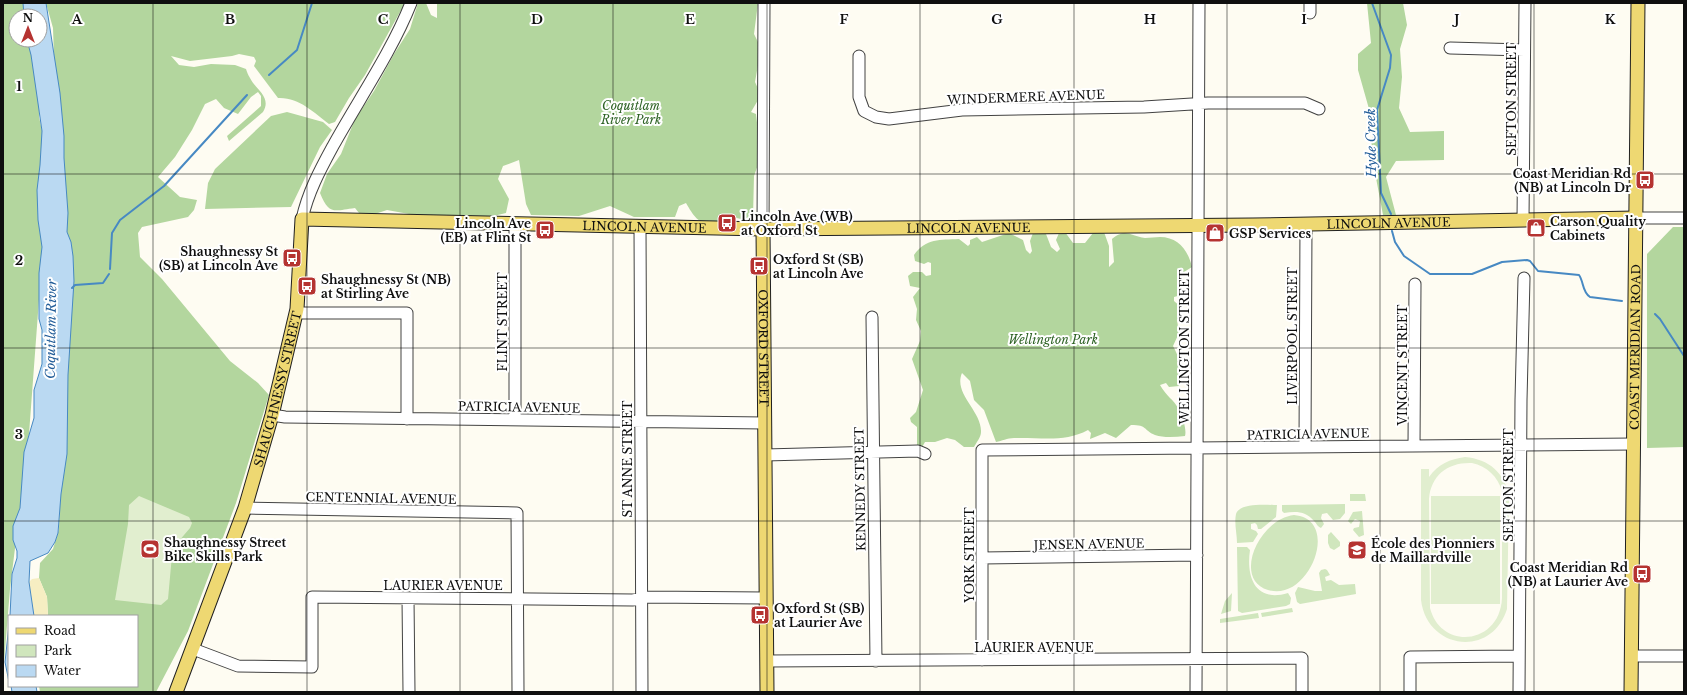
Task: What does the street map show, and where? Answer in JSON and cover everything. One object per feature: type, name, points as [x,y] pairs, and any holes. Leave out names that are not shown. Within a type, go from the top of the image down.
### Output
[{"type":"main road","name":"COAST MERIDIAN ROAD","points":[[1631,692],[1638,3]]},
{"type":"main road","name":"LINCOLN AVENUE","points":[[302,219],[764,229],[1198,226],[1636,218]]},
{"type":"main road","name":"SHAUGHNESSY STREET","points":[[176,692],[245,508],[272,415],[299,296],[302,219]]},
{"type":"main road","name":"OXFORD STREET","points":[[764,229],[767,692]]},
{"type":"street","name":"SHAUGHNESSY STREET","points":[[302,219],[305,205],[315,180],[394,40],[411,3]]},
{"type":"street","name":"OXFORD STREET","points":[[764,3],[764,229]]},
{"type":"street","name":"WELLINGTON STREET","points":[[1196,692],[1199,3]]},
{"type":"street","name":"SEFTON STREET","points":[[1523,220],[1525,3]]},
{"type":"street","points":[[1450,48],[1524,50]]},
{"type":"street","name":"WINDERMERE AVENUE","points":[[859,56],[859,97],[864,111],[876,117],[889,119],[962,110],[1198,104]]},
{"type":"street","points":[[1198,104],[1305,103],[1319,109]]},
{"type":"street","points":[[1636,218],[1684,218]]},
{"type":"street","name":"FLINT STREET","points":[[515,224],[515,420]]},
{"type":"street","name":"LIVERPOOL STREET","points":[[1305,447],[1306,224]]},
{"type":"street","name":"ST ANNE STREET","points":[[640,226],[642,692]]},
{"type":"street","name":"SEFTON STREET","points":[[1519,692],[1521,400],[1524,278]]},
{"type":"street","name":"VINCENT STREET","points":[[1414,446],[1415,284]]},
{"type":"street","points":[[296,313],[407,313],[407,419]]},
{"type":"street","name":"KENNEDY STREET","points":[[872,317],[872,452],[876,661]]},
{"type":"street","name":"PATRICIA AVENUE","points":[[272,415],[285,417],[407,419],[765,423]]},
{"type":"street","name":"PATRICIA AVENUE","points":[[982,450],[1634,444]]},
{"type":"street","name":"YORK STREET","points":[[982,450],[982,660]]},
{"type":"street","points":[[765,454],[918,451],[925,454]]},
{"type":"street","name":"CENTENNIAL AVENUE","points":[[245,508],[517,513],[516,599]]},
{"type":"street","name":"JENSEN AVENUE","points":[[982,558],[1196,555]]},
{"type":"street","name":"LAURIER AVENUE","points":[[193,649],[238,666],[312,668],[312,597],[633,600],[641,598],[766,598]]},
{"type":"street","points":[[408,598],[409,692]]},
{"type":"street","points":[[516,599],[518,692]]},
{"type":"street","points":[[1410,692],[1410,657],[1519,656]]},
{"type":"street","points":[[1631,656],[1684,656]]},
{"type":"street","name":"LAURIER AVENUE","points":[[767,661],[1302,658],[1302,692]]},
{"type":"green space","points":[[3,3],[26,3],[26,8],[8,8],[8,48],[32,48],[39,86],[39,117],[43,135],[46,205],[29,434],[10,589],[3,674]]},
{"type":"green space","points":[[46,3],[405,3],[365,75],[335,122],[329,124],[305,106],[293,100],[278,98],[254,66],[256,61],[254,57],[239,54],[190,61],[171,56],[179,65],[194,67],[211,64],[235,65],[246,69],[266,102],[263,112],[229,141],[227,136],[261,106],[261,96],[258,92],[251,97],[238,114],[224,108],[216,99],[205,104],[192,130],[175,157],[158,177],[180,197],[197,200],[194,210],[188,217],[142,227],[138,233],[140,257],[162,279],[230,361],[258,383],[269,395],[236,503],[188,631],[156,692],[40,692],[39,687],[138,687],[138,615],[48,615],[47,597],[39,578],[40,563],[53,549],[59,529],[61,458],[53,28]]},
{"type":"green space","name":"Coquitlam River Park","points":[[418,3],[426,3],[431,15],[437,18],[437,3],[758,3],[754,34],[761,48],[755,82],[761,95],[751,112],[756,114],[761,156],[754,176],[753,217],[741,219],[724,215],[713,225],[703,223],[696,218],[686,203],[679,206],[675,217],[634,217],[610,206],[579,216],[531,215],[526,204],[519,160],[503,166],[498,179],[509,199],[506,213],[477,220],[431,218],[387,210],[363,218],[355,208],[333,210],[329,208],[320,193],[327,174],[341,154],[355,119],[374,91],[394,54],[410,29]]},
{"type":"green space","points":[[1367,3],[1403,3],[1407,25],[1400,49],[1402,77],[1399,108],[1410,132],[1444,131],[1444,160],[1396,161],[1386,177],[1396,215],[1383,215],[1370,152],[1373,135],[1371,116],[1358,70],[1358,54],[1371,43]]},
{"type":"green space","points":[[287,112],[323,122],[332,130],[320,147],[291,207],[205,209],[208,183],[215,169],[271,116]]},
{"type":"green space","points":[[1673,227],[1684,227],[1684,447],[1647,448],[1647,254]]},
{"type":"green space","name":"Wellington Park","points":[[1065,232],[1073,243],[1085,243],[1093,233],[1104,232],[1109,246],[1109,267],[1114,262],[1112,239],[1124,233],[1145,238],[1160,237],[1172,239],[1185,250],[1188,255],[1192,267],[1184,272],[1178,271],[1182,283],[1181,295],[1174,297],[1174,301],[1182,308],[1181,318],[1177,320],[1179,333],[1173,346],[1178,356],[1181,371],[1179,386],[1169,387],[1166,383],[1160,385],[1180,411],[1185,426],[1185,436],[1158,436],[1143,427],[1131,425],[1116,438],[1105,433],[1090,439],[1091,433],[1088,430],[1070,437],[1011,438],[996,442],[984,410],[974,400],[970,381],[962,373],[960,381],[961,388],[980,424],[981,434],[978,440],[974,447],[964,447],[955,440],[947,438],[935,442],[925,442],[921,449],[917,446],[917,427],[911,422],[910,418],[916,412],[923,390],[912,359],[920,341],[921,331],[916,320],[917,309],[913,297],[920,288],[910,286],[908,276],[913,272],[922,272],[926,276],[931,275],[931,263],[928,262],[924,264],[915,261],[914,255],[923,245],[934,241],[959,239],[968,246],[970,244],[970,240],[977,237],[982,242],[1009,233],[1023,240],[1026,250],[1030,254],[1032,251],[1030,241],[1033,233],[1046,234],[1051,247],[1057,252],[1060,249],[1056,240],[1059,233]]},
{"type":"green space","points":[[1460,458],[1474,458],[1488,464],[1500,474],[1507,488],[1509,497],[1507,609],[1499,625],[1488,635],[1475,641],[1461,642],[1447,638],[1435,629],[1426,617],[1421,600],[1421,469],[1429,469],[1429,477],[1440,465]],"holes":[[[1463,463],[1477,464],[1487,469],[1495,477],[1502,491],[1502,598],[1499,614],[1491,625],[1481,633],[1469,637],[1457,636],[1446,631],[1436,622],[1430,608],[1429,499],[1433,483],[1442,472],[1448,468]]]},
{"type":"green space","points":[[1350,494],[1365,494],[1366,501],[1350,501]]},
{"type":"green space","name":"Shaughnessy Street Bike Skills Park","points":[[139,496],[189,517],[192,523],[190,528],[178,542],[172,555],[168,599],[161,605],[115,600],[128,524],[129,505]]},
{"type":"green space","points":[[1431,496],[1500,496],[1500,604],[1431,604]]},
{"type":"green space","points":[[1345,504],[1345,513],[1340,519],[1333,520],[1327,513],[1322,514],[1321,518],[1324,524],[1321,528],[1308,515],[1297,512],[1284,513],[1282,511],[1282,505]]},
{"type":"green space","points":[[1254,505],[1277,505],[1276,517],[1261,529],[1258,529],[1255,523],[1251,524],[1251,529],[1256,531],[1258,534],[1253,542],[1237,543],[1235,517],[1238,510]]},
{"type":"green space","points":[[1362,511],[1364,535],[1359,537],[1353,530],[1354,528],[1359,527],[1360,521],[1355,519],[1351,524],[1348,521],[1353,512]]},
{"type":"green space","points":[[1294,515],[1308,520],[1316,530],[1318,544],[1314,559],[1307,573],[1296,584],[1283,591],[1268,590],[1257,584],[1252,574],[1251,562],[1254,550],[1270,527],[1281,519]]},
{"type":"green space","points":[[1331,532],[1340,542],[1340,546],[1334,550],[1330,548],[1328,543],[1328,535]]},
{"type":"green space","points":[[1237,547],[1247,547],[1250,550],[1250,570],[1255,585],[1260,591],[1277,595],[1288,593],[1291,598],[1290,604],[1286,606],[1242,613],[1238,611]]},
{"type":"green space","points":[[1325,569],[1330,575],[1325,577],[1326,581],[1331,580],[1339,585],[1355,584],[1356,594],[1300,604],[1297,602],[1295,593],[1298,587],[1322,591],[1319,573],[1321,570]]},
{"type":"green space","points":[[1232,593],[1231,611],[1221,614],[1225,601]]},
{"type":"green space","points":[[1292,608],[1293,612],[1262,617],[1261,613]]},
{"type":"green space","points":[[1258,613],[1259,618],[1220,623],[1220,619]]},
{"type":"sand","points":[[39,578],[47,597],[48,615],[34,615],[29,582],[32,579]]},
{"type":"water","name":"Coquitlam River","points":[[23,3],[46,3],[47,8],[23,8]]},
{"type":"water","name":"Coquitlam River","points":[[48,16],[60,93],[68,213],[67,232],[71,242],[73,256],[74,281],[68,375],[67,454],[61,494],[58,533],[55,542],[48,553],[30,561],[29,582],[34,615],[10,615],[12,574],[17,558],[17,551],[13,540],[13,526],[20,508],[24,452],[34,418],[34,390],[42,364],[42,330],[39,319],[39,273],[42,247],[38,220],[37,190],[42,131],[29,48],[48,48]]},
{"type":"water","points":[[8,634],[8,677],[5,662]]},
{"type":"water","points":[[11,687],[36,687],[37,692],[12,692]]},
{"type":"waterway","points":[[269,75],[297,50],[312,3]]},
{"type":"waterway","name":"Hyde Creek","points":[[1372,3],[1391,55],[1390,68],[1377,110],[1381,193],[1391,214]]},
{"type":"waterway","points":[[110,269],[112,233],[120,220],[164,186],[247,95]]},
{"type":"waterway","name":"Hyde Creek","points":[[1392,231],[1395,242],[1404,256],[1430,274],[1472,274],[1502,262],[1527,260],[1530,261],[1538,271],[1579,275],[1584,290],[1590,297],[1622,301]]},
{"type":"waterway","points":[[72,288],[75,285],[103,283],[109,274]]},
{"type":"waterway","name":"Hyde Creek","points":[[1655,314],[1660,319],[1684,356]]},
{"type":"place","name":"Coast Meridian Rd (NB) at Lincoln Dr","points":[[1645,180]]},
{"type":"place","name":"Lincoln Ave (WB) at Oxford St","points":[[727,223]]},
{"type":"place","name":"Carson Quality Cabinets","points":[[1536,228]]},
{"type":"place","name":"Lincoln Ave (EB) at Flint St","points":[[545,230]]},
{"type":"place","name":"GSP Services","points":[[1215,233]]},
{"type":"place","name":"Shaughnessy St (SB) at Lincoln Ave","points":[[292,258]]},
{"type":"place","name":"Oxford St (SB) at Lincoln Ave","points":[[759,266]]},
{"type":"place","name":"Shaughnessy St (NB) at Stirling Ave","points":[[307,286]]},
{"type":"place","name":"Shaughnessy Street Bike Skills Park","points":[[150,549]]},
{"type":"place","name":"École des Pionniers de Maillardville","points":[[1357,550]]},
{"type":"place","name":"Coast Meridian Rd (NB) at Laurier Ave","points":[[1642,574]]},
{"type":"place","name":"Oxford St (SB) at Laurier Ave","points":[[760,615]]}]
